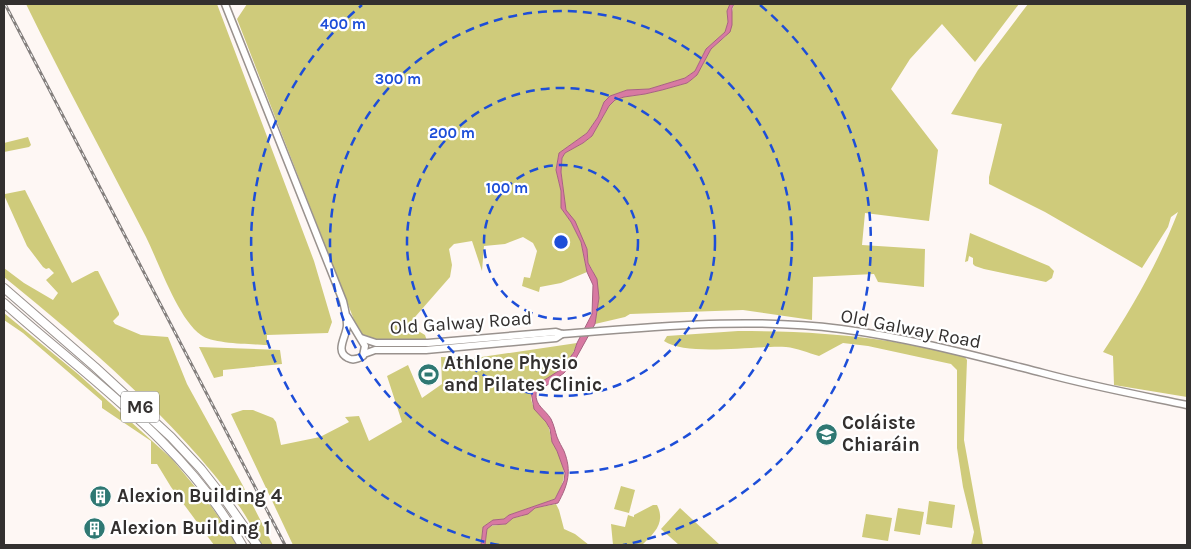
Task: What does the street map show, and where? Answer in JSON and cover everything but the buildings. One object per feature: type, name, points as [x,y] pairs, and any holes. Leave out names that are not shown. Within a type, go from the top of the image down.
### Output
[{"type":"highway","name":"M6","points":[[4,288],[172,437],[201,469],[257,545]]},
{"type":"highway","name":"M6","points":[[6,305],[126,408],[172,452],[199,481],[219,507],[242,545]]},
{"type":"main road","points":[[225,4],[347,316],[365,346],[364,354],[355,360],[347,358],[341,350],[342,342],[345,339],[347,316]]},
{"type":"main road","name":"Old Galway Road","points":[[360,337],[376,343],[428,344],[556,332],[562,334],[701,323],[746,322],[841,329],[925,344],[1076,381],[1187,405]]},
{"type":"main road","name":"Old Galway Road","points":[[364,354],[375,350],[426,350],[556,338],[562,334]]},
{"type":"main road","points":[[345,339],[349,336],[360,337]]},
{"type":"shaded area","points":[[26,4],[217,4],[314,261],[332,322],[328,333],[267,335],[267,345],[214,340],[201,335],[193,327],[177,304],[146,237]]},
{"type":"shaded area","points":[[247,4],[730,4],[727,11],[728,22],[725,32],[706,49],[695,71],[685,78],[649,89],[627,90],[610,96],[604,102],[598,117],[587,133],[559,153],[556,170],[561,191],[561,208],[571,222],[581,242],[587,272],[561,283],[540,287],[539,292],[522,286],[524,277],[530,278],[537,251],[533,243],[523,237],[505,244],[484,246],[482,271],[472,241],[454,244],[449,249],[452,265],[450,277],[408,325],[425,335],[427,341],[382,342],[364,337],[356,325],[237,19]]},
{"type":"shaded area","points":[[730,4],[734,4],[730,32],[711,49],[697,75],[687,83],[615,100],[609,106],[592,136],[565,153],[562,158],[561,172],[566,210],[575,221],[587,249],[588,263],[597,279],[599,298],[595,324],[575,360],[564,373],[536,393],[537,401],[551,419],[564,451],[568,465],[568,478],[558,503],[535,508],[528,514],[513,518],[506,524],[492,525],[487,529],[485,545],[481,545],[483,527],[493,520],[504,519],[509,515],[555,499],[564,481],[565,473],[552,442],[550,429],[534,409],[531,392],[532,388],[560,370],[574,352],[592,314],[593,285],[587,272],[581,242],[571,222],[561,208],[561,191],[556,170],[559,153],[587,133],[598,117],[604,102],[610,96],[627,90],[649,89],[685,78],[695,71],[706,49],[725,32],[728,22],[727,11]]},
{"type":"shaded area","points":[[734,4],[1019,4],[975,62],[942,24],[910,59],[891,89],[938,150],[929,221],[865,213],[862,245],[925,249],[924,287],[878,282],[874,274],[813,277],[812,320],[743,310],[630,314],[625,317],[595,324],[599,298],[593,271],[588,263],[587,249],[566,211],[561,172],[562,158],[565,153],[592,136],[609,106],[615,100],[687,83],[697,75],[711,49],[726,36]]},
{"type":"shaded area","points":[[1028,4],[1187,4],[1187,397],[1114,385],[1113,356],[1103,352],[1144,284],[1178,212],[1171,217],[1168,227],[1142,268],[1045,212],[989,184],[1002,124],[951,114],[978,70]]},
{"type":"shaded area","points":[[28,137],[31,145],[29,147],[4,152],[4,143]]},
{"type":"shaded area","points":[[4,189],[5,194],[25,190],[72,283],[98,271],[119,313],[113,321],[115,324],[141,335],[168,337],[187,384],[273,545],[262,545],[239,506],[213,474],[129,384],[4,277],[4,268],[24,283],[53,300],[58,293],[46,280],[54,273],[49,268],[43,267],[27,246],[4,195]]},
{"type":"shaded area","points":[[970,233],[1049,266],[1054,271],[1052,278],[1046,282],[984,269],[975,266],[973,258],[969,256],[968,261],[965,262]]},
{"type":"shaded area","points":[[4,313],[78,374],[172,459],[211,506],[238,545],[214,545],[171,487],[157,464],[151,464],[151,441],[102,408],[102,401],[23,333],[4,320]]},
{"type":"shaded area","points":[[738,331],[832,334],[869,338],[964,356],[967,360],[964,440],[983,545],[971,545],[974,532],[963,487],[957,448],[957,370],[951,364],[868,346],[843,343],[819,356],[786,347],[705,349],[675,346],[664,341],[667,336]]},
{"type":"shaded area","points":[[577,343],[565,365],[531,390],[533,406],[547,424],[552,442],[564,470],[559,492],[555,499],[509,515],[504,519],[493,520],[483,527],[481,545],[293,545],[231,414],[243,410],[253,410],[273,418],[276,422],[281,445],[320,437],[349,422],[345,417],[359,416],[369,441],[402,422],[387,376],[408,365],[422,398],[442,384],[441,357],[475,358]]},
{"type":"shaded area","points":[[199,347],[280,350],[282,364],[223,370],[223,376],[214,378]]},
{"type":"shaded area","points":[[621,486],[635,490],[629,513],[614,509]]},
{"type":"shaded area","points":[[929,501],[955,505],[952,528],[926,524]]},
{"type":"shaded area","points":[[556,504],[564,529],[575,534],[589,545],[485,545],[487,529],[490,526],[506,524],[513,518],[522,516],[535,508]]},
{"type":"shaded area","points":[[653,505],[657,505],[660,517],[659,522],[654,532],[642,545],[613,545],[611,524],[625,527],[628,515],[634,517],[634,515]]},
{"type":"shaded area","points":[[680,508],[720,545],[679,545],[661,529]]},
{"type":"shaded area","points":[[898,508],[924,512],[920,535],[894,531]]},
{"type":"shaded area","points":[[866,514],[892,518],[888,541],[862,537]]},
{"type":"railway","points":[[5,4],[285,545]]},
{"type":"place","name":"Athlone Physio and Pilates Clinic","points":[[428,374]]},
{"type":"place","name":"Coláiste Chiaráin","points":[[826,434]]},
{"type":"place","name":"Alexion Building 4","points":[[101,496]]},
{"type":"place","name":"Alexion Building 1","points":[[94,528]]}]
